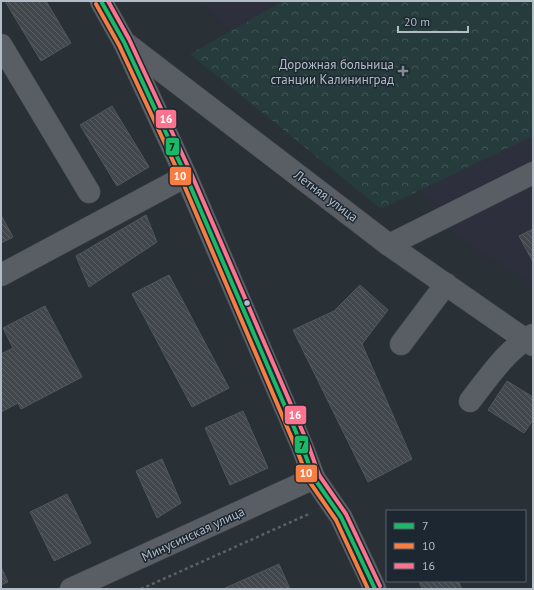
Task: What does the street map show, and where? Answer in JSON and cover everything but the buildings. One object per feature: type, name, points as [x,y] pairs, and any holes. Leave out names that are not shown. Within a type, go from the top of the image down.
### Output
[{"type":"main road","points":[[101,1],[124,42],[186,176],[302,446],[314,478],[341,517],[376,589]]},
{"type":"street","name":"Летняя улица","points":[[124,42],[389,245],[530,340]]},
{"type":"street","points":[[1,46],[89,192]]},
{"type":"street","points":[[389,245],[533,173]]},
{"type":"street","points":[[1,275],[186,176]]},
{"type":"street","points":[[401,344],[446,284]]},
{"type":"street","points":[[470,401],[497,365],[530,340]]},
{"type":"street","name":"Минусинская улица","points":[[71,589],[314,478]]},
{"type":"path","points":[[142,589],[332,504]]},
{"type":"shaded area","name":"Дорожная больница станции Калининград","points":[[200,1],[533,1],[533,285],[451,232],[426,197],[405,176],[388,184]]},
{"type":"green space","name":"Дорожная больница станции Калининград","points":[[283,1],[533,1],[533,136],[381,209],[190,54]]},
{"type":"transit line","name":"7","points":[[101,1],[124,42],[186,176],[302,446],[314,478],[341,517],[375,589]]},
{"type":"transit line","name":"16","points":[[108,1],[129,39],[191,173],[308,444],[319,475],[346,514],[380,586]]},
{"type":"transit line","name":"10","points":[[96,4],[119,45],[181,178],[309,481],[336,520],[368,589]]},
{"type":"place","name":"Дорожная больница станции Калининград","points":[[403,71]]}]
